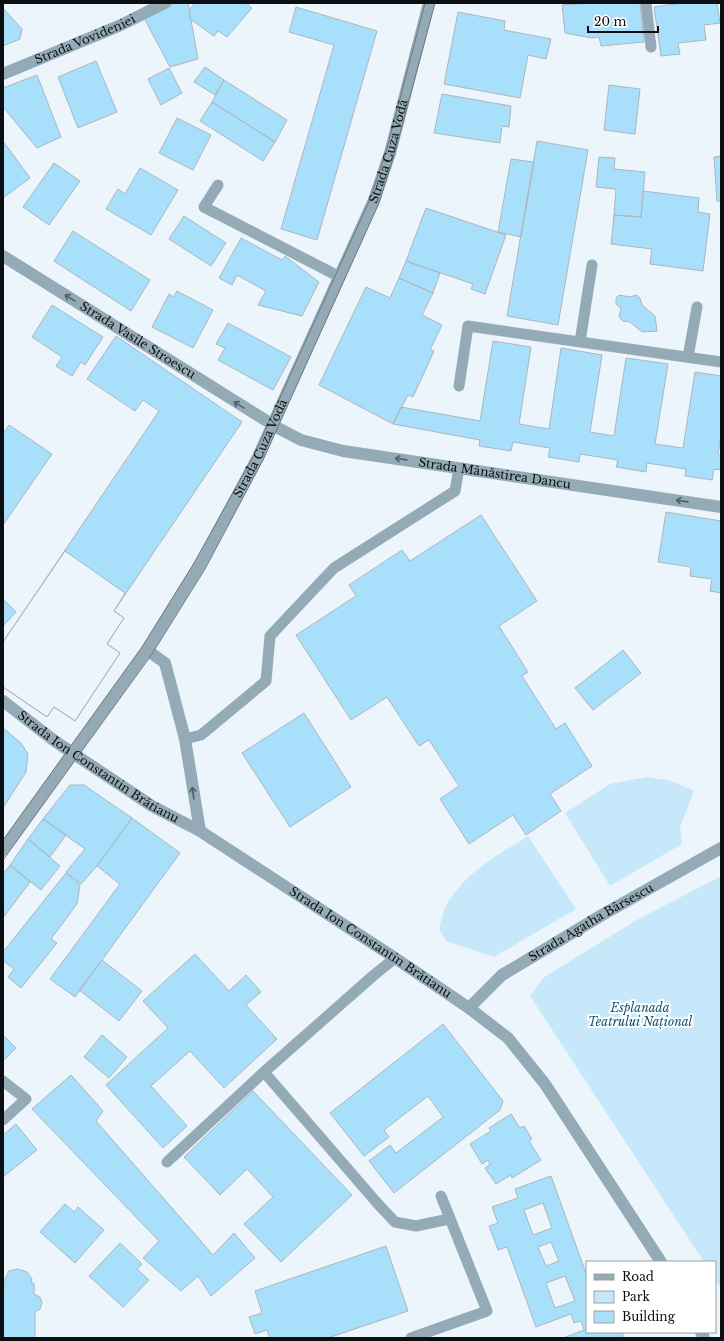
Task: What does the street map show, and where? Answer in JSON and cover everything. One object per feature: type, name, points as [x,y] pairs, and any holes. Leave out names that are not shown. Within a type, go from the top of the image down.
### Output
[{"type":"street","name":"Strada Vovideniei","points":[[3,74],[121,25],[165,3]]},
{"type":"street","name":"Strada Cuza Vodă","points":[[3,850],[147,650],[200,565],[258,457],[374,200],[390,153],[429,3]]},
{"type":"street","name":"Strada Vasile Stroescu","points":[[3,256],[273,425]]},
{"type":"street","name":"Strada Mănăstirea Dancu","points":[[273,425],[301,440],[343,451],[721,507]]},
{"type":"street","points":[[147,650],[165,662],[185,739],[200,831]]},
{"type":"street","name":"Strada Ion Constantin Brătianu","points":[[3,701],[52,739],[152,806],[200,831],[395,958],[469,1008],[508,1038],[546,1084],[661,1261]]},
{"type":"street","name":"Strada Agatha Bârsescu","points":[[469,1008],[502,975],[602,915],[721,848]]},
{"type":"lane","points":[[646,3],[651,47]]},
{"type":"lane","points":[[218,185],[204,207],[340,277]]},
{"type":"lane","points":[[580,342],[592,265]]},
{"type":"lane","points":[[688,357],[697,307]]},
{"type":"lane","points":[[459,386],[468,326],[721,362]]},
{"type":"lane","points":[[185,739],[201,735],[266,681],[270,636],[334,568],[455,491],[459,468]]},
{"type":"lane","points":[[167,1162],[264,1072],[374,974],[395,958]]},
{"type":"lane","points":[[264,1072],[395,1222],[416,1226],[450,1219]]},
{"type":"lane","points":[[3,1081],[26,1099],[3,1120]]},
{"type":"lane","points":[[411,1338],[487,1311],[441,1196]]},
{"type":"green space","points":[[647,777],[672,781],[694,791],[680,827],[682,844],[610,886],[565,813],[610,784]]},
{"type":"green space","points":[[528,836],[576,909],[494,957],[446,941],[439,929],[444,910],[452,896],[461,885],[481,867]]},
{"type":"green space","name":"Esplanada Teatrului Național","points":[[721,876],[721,1288],[716,1280],[716,1261],[703,1261],[530,996],[543,978],[635,921]]},
{"type":"building","points":[[175,3],[188,3],[198,59],[170,67],[144,18]]},
{"type":"building","points":[[195,3],[246,3],[252,8],[227,37],[218,31],[214,36],[190,19],[189,10]]},
{"type":"building","points":[[591,3],[640,3],[644,42],[601,46],[599,37],[592,38],[565,33],[562,5]]},
{"type":"building","points":[[681,3],[717,3],[720,23],[704,25],[706,40],[678,43],[680,54],[661,56],[654,7]]},
{"type":"building","points":[[296,7],[377,31],[317,240],[281,229],[334,45],[289,32]]},
{"type":"building","points":[[3,8],[22,29],[20,39],[3,46]]},
{"type":"building","points":[[458,12],[505,21],[504,30],[551,39],[546,59],[528,55],[520,98],[444,84]]},
{"type":"building","points":[[96,61],[117,112],[78,128],[58,77]]},
{"type":"building","points":[[205,67],[224,80],[215,95],[194,82]]},
{"type":"building","points":[[169,68],[182,93],[161,105],[148,79]]},
{"type":"building","points":[[37,75],[61,137],[37,148],[3,107],[3,88]]},
{"type":"building","points":[[224,80],[287,120],[275,142],[212,102]]},
{"type":"building","points":[[609,85],[640,89],[635,134],[604,130]]},
{"type":"building","points":[[442,94],[511,106],[509,127],[502,126],[500,143],[434,133]]},
{"type":"building","points":[[212,102],[275,142],[263,161],[200,121]]},
{"type":"building","points":[[177,118],[211,135],[193,170],[159,153]]},
{"type":"building","points":[[3,141],[30,178],[3,198]]},
{"type":"building","points":[[537,141],[588,150],[558,325],[507,316]]},
{"type":"building","points":[[721,156],[721,201],[717,201],[714,157]]},
{"type":"building","points":[[599,157],[615,158],[614,169],[645,172],[641,217],[614,215],[616,189],[596,187]]},
{"type":"building","points":[[511,159],[534,162],[521,237],[498,232]]},
{"type":"building","points":[[54,163],[80,181],[49,225],[23,207]]},
{"type":"building","points":[[140,168],[178,190],[151,235],[106,209],[118,189],[125,194]]},
{"type":"building","points":[[643,191],[699,198],[698,212],[710,214],[703,271],[650,264],[652,249],[611,244],[614,215],[641,217]]},
{"type":"building","points":[[426,208],[506,235],[485,294],[471,289],[473,284],[406,261]]},
{"type":"building","points":[[184,216],[226,243],[211,266],[169,239]]},
{"type":"building","points":[[73,231],[150,280],[131,311],[54,261]]},
{"type":"building","points":[[241,238],[282,260],[285,256],[319,282],[302,316],[258,305],[266,291],[237,275],[232,285],[219,278]]},
{"type":"building","points":[[406,261],[440,273],[433,293],[399,278]]},
{"type":"building","points":[[399,278],[433,293],[422,315],[442,325],[430,350],[434,351],[413,397],[408,395],[393,424],[319,385],[366,287],[390,298]]},
{"type":"building","points":[[177,291],[213,310],[193,348],[152,327],[169,294],[174,297]]},
{"type":"building","points":[[619,295],[630,297],[636,295],[640,298],[642,305],[655,316],[657,331],[642,332],[630,322],[623,321],[619,317],[621,308],[616,304],[616,298]]},
{"type":"building","points":[[52,305],[103,337],[85,365],[81,362],[72,376],[56,366],[62,357],[32,337]]},
{"type":"building","points":[[228,323],[291,357],[273,390],[218,360],[225,348],[216,344]]},
{"type":"building","points":[[116,336],[242,422],[114,611],[124,618],[107,644],[120,653],[75,721],[54,707],[47,717],[3,687],[3,642],[159,411],[143,400],[135,411],[87,379]]},
{"type":"building","points":[[493,341],[531,347],[519,424],[549,429],[561,348],[602,355],[590,432],[614,436],[626,358],[668,364],[655,444],[683,448],[695,372],[721,376],[721,435],[718,454],[721,455],[721,470],[714,469],[712,480],[685,476],[686,469],[647,463],[646,472],[616,467],[618,460],[580,454],[579,462],[548,457],[550,448],[513,442],[511,451],[479,446],[480,440],[393,424],[401,407],[480,421]]},
{"type":"building","points":[[9,425],[52,454],[3,525],[3,434]]},
{"type":"building","points":[[666,512],[721,521],[721,593],[710,591],[712,579],[690,576],[691,567],[658,562]]},
{"type":"building","points":[[481,515],[537,601],[499,626],[528,672],[522,676],[556,729],[565,723],[592,766],[550,794],[561,811],[526,835],[513,815],[469,844],[440,799],[459,786],[429,740],[419,746],[387,697],[351,720],[296,635],[356,596],[349,585],[402,550],[410,561]]},
{"type":"building","points":[[65,551],[125,593],[114,611],[124,618],[107,644],[120,653],[75,721],[54,707],[47,717],[3,687],[3,642]]},
{"type":"building","points":[[3,599],[16,612],[3,626]]},
{"type":"building","points":[[623,650],[641,673],[593,710],[575,688]]},
{"type":"building","points":[[304,713],[351,787],[290,827],[242,753]]},
{"type":"building","points":[[3,728],[21,743],[28,754],[26,772],[3,808]]},
{"type":"building","points":[[70,785],[84,785],[132,818],[97,866],[81,884],[66,872],[85,849],[43,819]]},
{"type":"building","points":[[132,818],[180,853],[75,997],[50,979],[120,884],[97,866]]},
{"type":"building","points":[[43,819],[66,835],[50,857],[28,839]]},
{"type":"building","points":[[28,839],[60,866],[41,890],[10,865]]},
{"type":"building","points":[[10,865],[30,882],[3,918],[3,874]]},
{"type":"building","points":[[66,873],[80,885],[77,904],[51,939],[57,943],[21,988],[8,977],[14,969],[3,961],[3,952]]},
{"type":"building","points":[[195,954],[229,991],[246,975],[261,992],[246,1005],[277,1039],[224,1088],[190,1051],[151,1086],[187,1126],[163,1148],[106,1085],[168,1028],[143,1001]]},
{"type":"building","points":[[102,960],[142,991],[119,1021],[79,990]]},
{"type":"building","points":[[443,1024],[503,1101],[500,1110],[394,1193],[369,1161],[390,1145],[396,1153],[443,1117],[428,1096],[384,1130],[389,1137],[364,1156],[330,1113]]},
{"type":"building","points":[[3,1035],[16,1048],[3,1061]]},
{"type":"building","points":[[102,1035],[127,1057],[109,1078],[84,1057]]},
{"type":"building","points":[[71,1075],[103,1111],[96,1121],[213,1255],[234,1233],[255,1258],[211,1296],[198,1276],[181,1291],[143,1258],[159,1241],[32,1109]]},
{"type":"building","points":[[253,1091],[352,1195],[281,1262],[244,1224],[273,1197],[247,1169],[220,1195],[184,1157]]},
{"type":"building","points":[[511,1114],[520,1128],[524,1126],[532,1139],[529,1141],[541,1160],[512,1178],[511,1175],[496,1184],[485,1168],[490,1164],[488,1160],[482,1164],[470,1144],[491,1131],[489,1128]]},
{"type":"building","points":[[16,1124],[37,1150],[3,1177],[3,1135]]},
{"type":"building","points":[[551,1176],[586,1273],[586,1333],[622,1333],[624,1338],[563,1338],[584,1330],[581,1321],[574,1323],[571,1314],[536,1327],[507,1247],[498,1250],[489,1226],[498,1223],[492,1207],[518,1198],[515,1189]],"holes":[[[543,1203],[552,1228],[533,1235],[524,1210]],[[551,1242],[559,1261],[546,1266],[538,1247]],[[565,1276],[575,1301],[555,1308],[546,1283]]]},
{"type":"building","points":[[65,1204],[74,1212],[78,1207],[104,1230],[75,1263],[40,1232]]},
{"type":"building","points":[[120,1243],[142,1264],[137,1269],[149,1280],[123,1307],[89,1276]]},
{"type":"building","points":[[386,1246],[408,1311],[328,1338],[270,1338],[267,1330],[255,1334],[249,1317],[262,1313],[255,1291]]},
{"type":"building","points":[[18,1269],[27,1272],[32,1279],[31,1283],[34,1283],[34,1294],[40,1297],[42,1303],[40,1309],[35,1312],[35,1338],[3,1338],[3,1285],[5,1285],[5,1279],[9,1271]]},
{"type":"tram line","points":[[3,840],[142,647],[194,563],[254,455],[370,199],[386,152],[425,3]]},
{"type":"tram line","points":[[3,860],[152,654],[205,569],[263,460],[379,203],[395,152],[435,3]]}]
